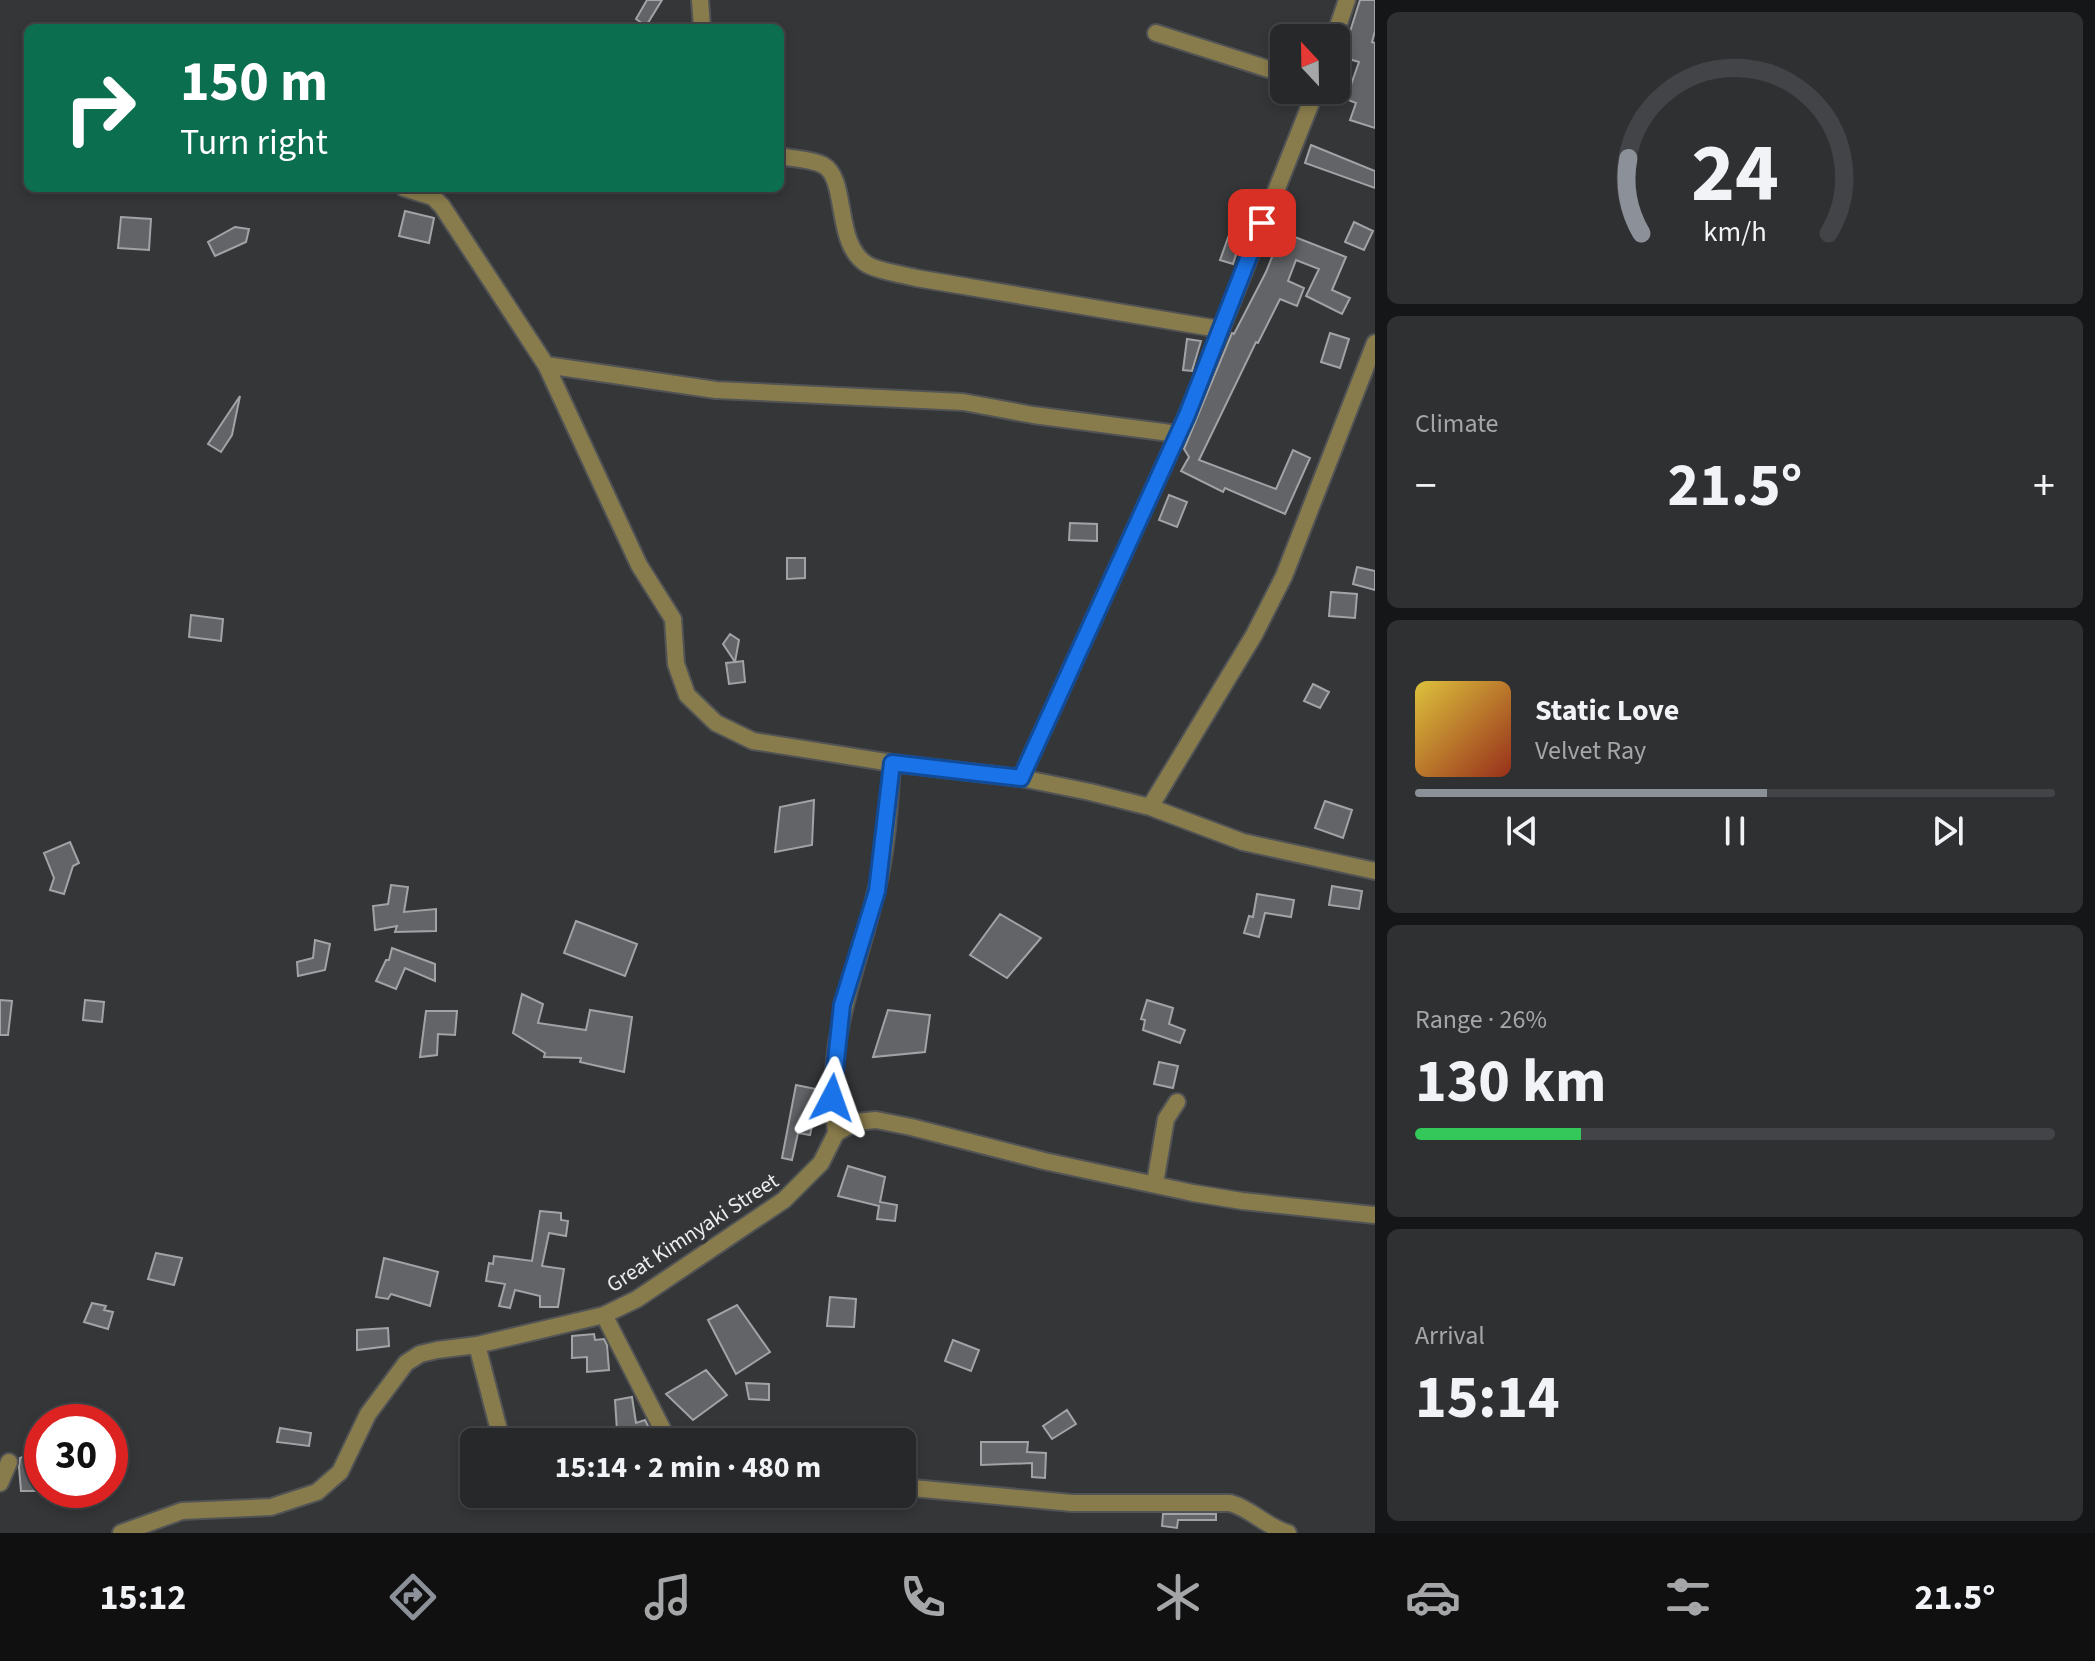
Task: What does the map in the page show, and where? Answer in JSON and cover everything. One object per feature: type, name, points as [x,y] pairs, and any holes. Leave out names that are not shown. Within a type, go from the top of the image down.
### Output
[{"type":"street","points":[[700,0],[702,24]]},
{"type":"street","points":[[1339,24],[1347,0]]},
{"type":"street","points":[[1156,33],[1270,70]]},
{"type":"street","points":[[1021,778],[1178,434],[1310,104]]},
{"type":"street","points":[[784,157],[821,164],[829,171],[844,228],[853,250],[867,265],[916,278],[1219,329]]},
{"type":"street","points":[[417,192],[433,197],[442,206],[546,365],[639,565],[668,608],[681,681],[697,708],[716,723],[753,741],[892,763],[1021,778],[1150,807],[1243,842],[1375,871]]},
{"type":"street","points":[[1150,807],[1247,646],[1284,576],[1375,343]]},
{"type":"street","points":[[546,365],[716,390],[963,402],[1178,434]]},
{"type":"street","points":[[892,763],[877,891],[842,1005],[833,1066],[832,1098],[836,1133],[856,1122],[876,1120],[971,1140],[1044,1161],[1242,1201],[1375,1215]]},
{"type":"street","points":[[1155,1183],[1164,1126],[1177,1102]]},
{"type":"street","name":"Great Kimnyaki Street","points":[[121,1533],[182,1511],[271,1507],[317,1492],[340,1472],[368,1414],[406,1363],[420,1354],[477,1345],[604,1315],[637,1299],[784,1200],[821,1163],[836,1133]]},
{"type":"street","points":[[604,1315],[662,1428]]},
{"type":"street","points":[[477,1345],[498,1428]]},
{"type":"street","points":[[0,1483],[9,1462]]},
{"type":"street","points":[[916,1488],[1072,1503],[1230,1503],[1253,1512],[1274,1529],[1288,1533]]},
{"type":"building","points":[[647,0],[662,0],[647,24],[636,19]]},
{"type":"building","points":[[1360,0],[1375,0],[1372,42],[1375,43],[1375,128],[1350,120],[1356,103],[1350,101],[1350,88],[1359,62],[1350,59],[1350,32]]},
{"type":"building","points":[[1311,145],[1375,171],[1375,188],[1305,163]]},
{"type":"building","points":[[405,211],[434,218],[429,243],[399,236]]},
{"type":"building","points":[[121,217],[151,219],[149,250],[118,248]]},
{"type":"building","points":[[1354,222],[1373,231],[1364,250],[1345,242]]},
{"type":"building","points":[[235,227],[249,229],[246,242],[215,256],[208,242]]},
{"type":"building","points":[[1282,232],[1346,257],[1332,290],[1350,298],[1342,314],[1306,296],[1319,269],[1296,260],[1288,281],[1304,288],[1297,306],[1280,299],[1199,460],[1276,489],[1293,450],[1310,458],[1285,514],[1225,488],[1223,492],[1181,471],[1189,457],[1184,449],[1232,333],[1266,272]]},
{"type":"building","points":[[1229,235],[1241,239],[1233,264],[1220,260]]},
{"type":"building","points":[[1330,333],[1349,339],[1340,368],[1321,362]]},
{"type":"building","points":[[1187,339],[1201,341],[1192,371],[1183,370]]},
{"type":"building","points":[[240,396],[232,435],[221,452],[208,444]]},
{"type":"building","points":[[1169,495],[1187,502],[1177,527],[1159,520]]},
{"type":"building","points":[[1070,523],[1097,524],[1097,541],[1069,540]]},
{"type":"building","points":[[787,558],[805,558],[805,578],[787,579]]},
{"type":"building","points":[[1357,567],[1375,571],[1375,590],[1353,584]]},
{"type":"building","points":[[1331,592],[1357,594],[1355,618],[1329,616]]},
{"type":"building","points":[[191,615],[223,619],[221,641],[189,637]]},
{"type":"building","points":[[730,634],[739,640],[735,662],[723,644]]},
{"type":"building","points":[[743,661],[745,682],[729,684],[726,663]]},
{"type":"building","points":[[1313,684],[1329,692],[1320,708],[1304,701]]},
{"type":"building","points":[[814,800],[812,845],[775,852],[780,807]]},
{"type":"building","points":[[1325,801],[1352,810],[1343,838],[1315,828]]},
{"type":"building","points":[[70,842],[79,863],[73,866],[64,894],[50,890],[54,878],[44,853]]},
{"type":"building","points":[[391,885],[408,887],[404,912],[436,909],[436,931],[395,932],[397,926],[375,930],[373,906],[388,904]]},
{"type":"building","points":[[1332,886],[1362,891],[1359,909],[1329,905]]},
{"type":"building","points":[[1257,894],[1294,900],[1291,917],[1265,913],[1259,937],[1244,933],[1249,916],[1253,917]]},
{"type":"building","points":[[1000,914],[1041,938],[1007,978],[970,955]]},
{"type":"building","points":[[576,921],[637,944],[625,976],[564,953]]},
{"type":"building","points":[[315,940],[330,944],[325,970],[298,976],[297,962],[313,958]]},
{"type":"building","points":[[392,948],[435,964],[435,981],[405,968],[396,989],[376,981],[386,960],[389,960]]},
{"type":"building","points":[[522,994],[543,1004],[538,1023],[586,1030],[590,1010],[632,1017],[624,1072],[580,1062],[581,1058],[544,1057],[545,1053],[513,1033]]},
{"type":"building","points":[[0,1000],[12,1001],[8,1035],[0,1035]]},
{"type":"building","points":[[85,1000],[104,1002],[102,1022],[83,1020]]},
{"type":"building","points":[[1147,1000],[1173,1008],[1169,1024],[1185,1030],[1180,1043],[1143,1030],[1145,1020],[1141,1019]]},
{"type":"building","points":[[888,1010],[930,1015],[925,1052],[873,1057]]},
{"type":"building","points":[[426,1011],[457,1011],[455,1035],[438,1034],[437,1055],[420,1057]]},
{"type":"building","points":[[1159,1062],[1178,1066],[1173,1088],[1154,1084]]},
{"type":"building","points":[[796,1085],[816,1089],[812,1108],[816,1108],[810,1135],[798,1133],[792,1160],[782,1158]]},
{"type":"building","points":[[848,1166],[885,1177],[880,1202],[897,1205],[895,1221],[877,1219],[879,1206],[838,1196]]},
{"type":"building","points":[[540,1211],[561,1213],[561,1220],[568,1221],[566,1236],[549,1233],[542,1266],[564,1269],[558,1307],[540,1307],[540,1296],[515,1290],[510,1308],[499,1306],[505,1284],[486,1281],[489,1263],[493,1264],[494,1256],[532,1261]]},
{"type":"building","points":[[156,1253],[182,1258],[174,1285],[148,1279]]},
{"type":"building","points":[[384,1258],[438,1272],[430,1306],[391,1294],[388,1299],[376,1297]]},
{"type":"building","points":[[830,1297],[856,1299],[854,1327],[827,1326]]},
{"type":"building","points":[[92,1303],[106,1306],[104,1310],[113,1312],[108,1329],[84,1322]]},
{"type":"building","points":[[737,1305],[770,1352],[736,1374],[708,1320]]},
{"type":"building","points":[[388,1328],[389,1346],[357,1350],[357,1330]]},
{"type":"building","points":[[594,1334],[595,1340],[604,1339],[607,1345],[609,1370],[587,1372],[587,1357],[572,1358],[572,1336]]},
{"type":"building","points":[[953,1340],[979,1350],[971,1371],[945,1361]]},
{"type":"building","points":[[706,1370],[727,1395],[693,1420],[666,1394]]},
{"type":"building","points":[[746,1383],[769,1384],[769,1400],[749,1399]]},
{"type":"building","points":[[632,1397],[636,1423],[645,1420],[649,1428],[617,1428],[615,1400]]},
{"type":"building","points":[[1067,1410],[1076,1424],[1052,1439],[1043,1426]]},
{"type":"building","points":[[280,1428],[311,1433],[309,1446],[277,1442]]},
{"type":"building","points":[[981,1442],[1028,1442],[1027,1452],[1046,1453],[1045,1478],[1032,1477],[1032,1463],[981,1465]]},
{"type":"building","points":[[24,1456],[24,1491],[21,1491],[20,1458]]},
{"type":"building","points":[[1163,1514],[1216,1514],[1216,1520],[1178,1520],[1177,1528],[1162,1526]]},
{"type":"route","points":[[832,1098],[833,1066],[842,1005],[877,891],[892,763],[1021,778],[1187,415],[1262,223]]}]
